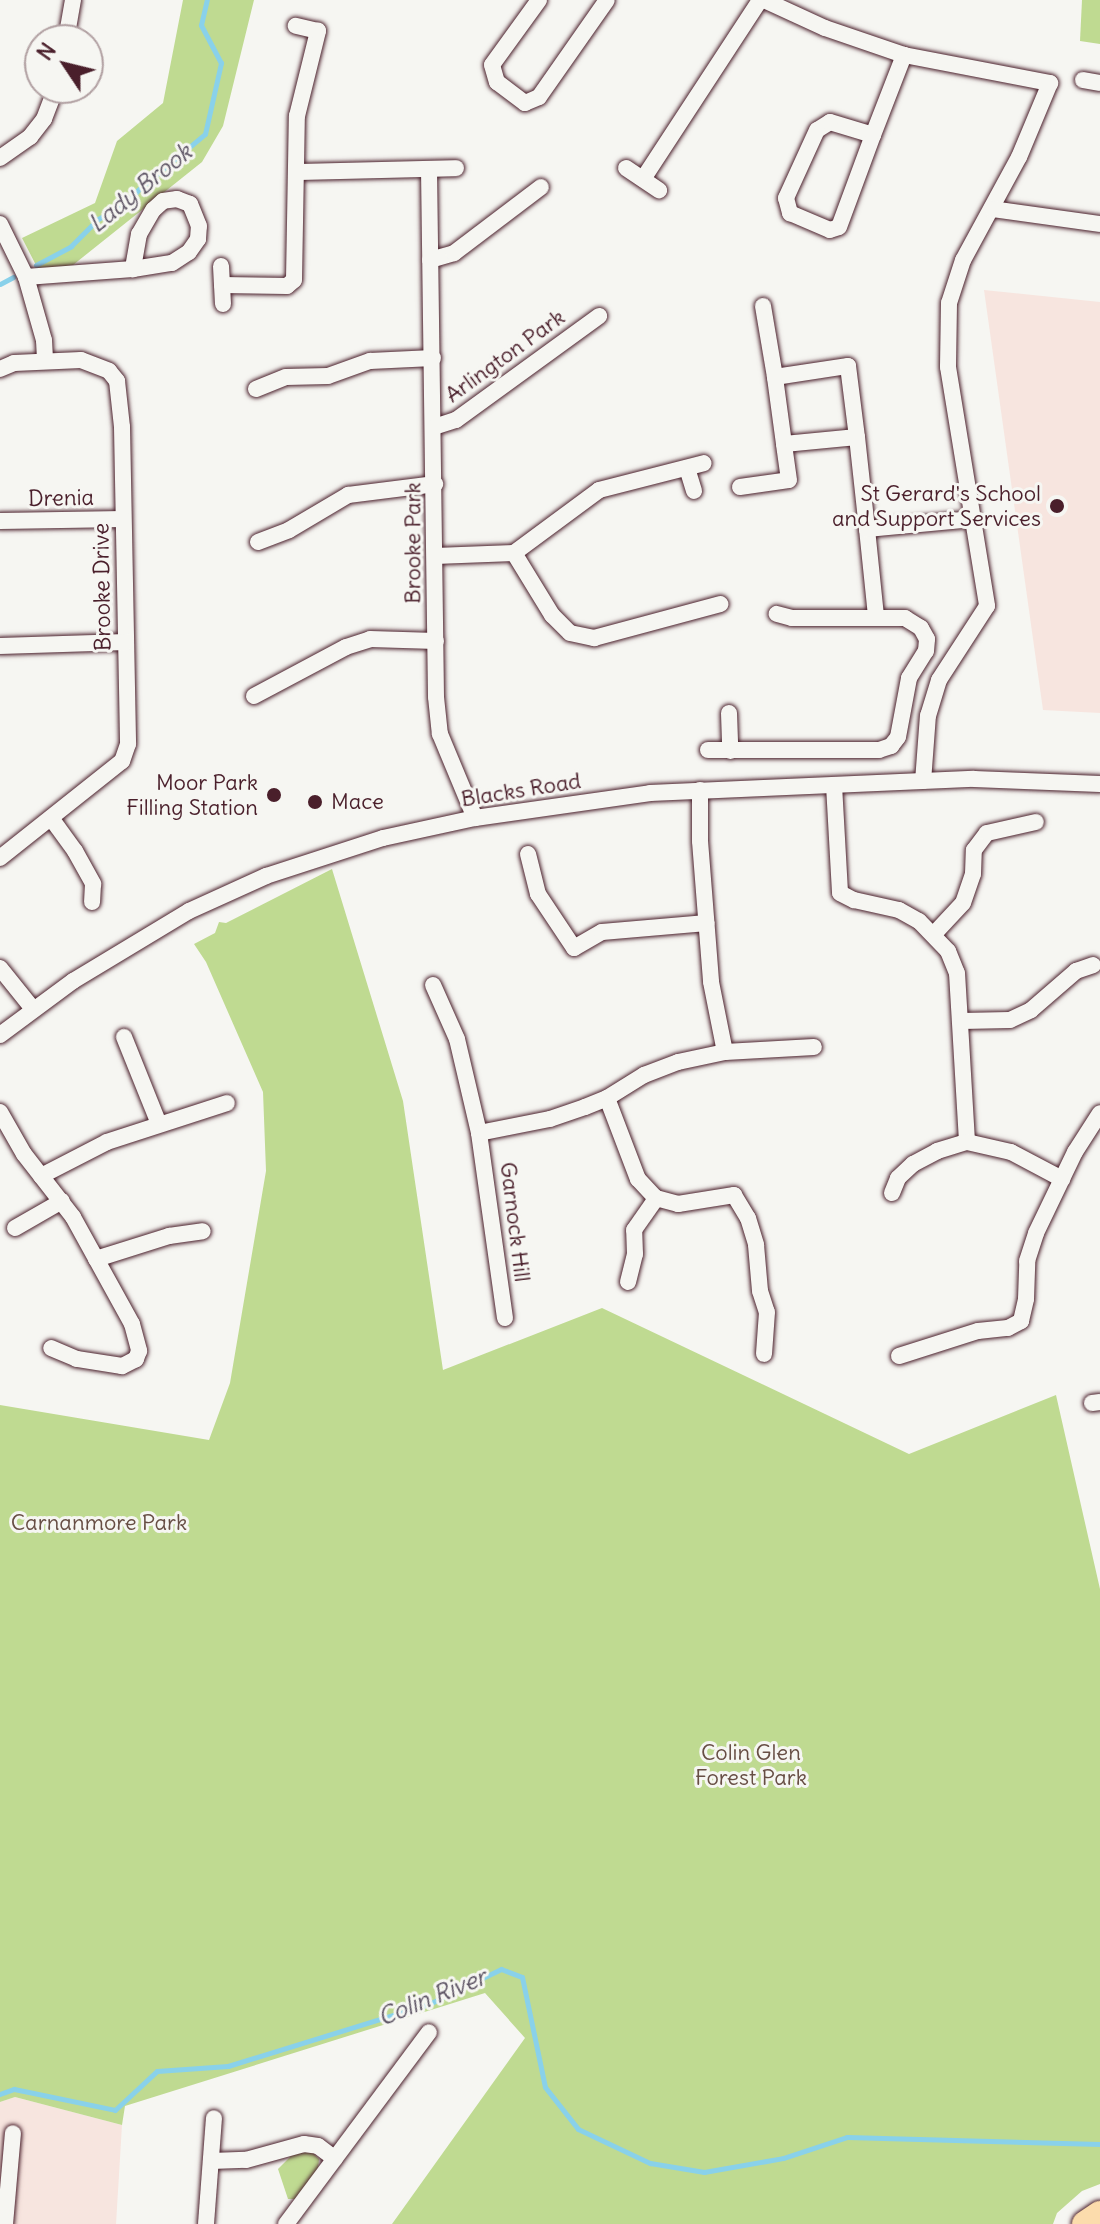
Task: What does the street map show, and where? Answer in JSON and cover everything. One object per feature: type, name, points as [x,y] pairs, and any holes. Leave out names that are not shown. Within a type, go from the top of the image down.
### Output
[{"type":"highway","points":[[1085,2224],[1100,2214]]},
{"type":"street","points":[[69,24],[73,0]]},
{"type":"street","points":[[539,0],[492,65],[497,82],[525,103],[539,97],[607,0]]},
{"type":"street","points":[[643,179],[762,0],[825,28],[904,55],[1050,83],[1019,157],[963,260],[949,303],[946,332],[987,606],[939,680],[928,715],[923,781]]},
{"type":"street","points":[[222,285],[287,286],[294,280],[297,116],[318,31],[296,26]]},
{"type":"street","points":[[873,135],[830,122],[817,130],[786,198],[790,213],[830,230],[839,227],[904,55]]},
{"type":"street","points":[[0,158],[30,137],[44,119],[50,104]]},
{"type":"street","points":[[297,172],[456,168]]},
{"type":"street","points":[[626,168],[659,190]]},
{"type":"street","name":"Brooke Park","points":[[429,169],[440,734],[475,818]]},
{"type":"street","points":[[430,260],[454,253],[541,187]]},
{"type":"street","points":[[26,277],[133,269],[172,263],[189,252],[198,239],[199,226],[190,204],[177,199],[163,201],[153,210],[139,234],[133,269]]},
{"type":"street","points":[[992,209],[1100,224]]},
{"type":"street","points":[[0,224],[26,277],[44,340],[45,361]]},
{"type":"street","points":[[221,266],[223,304]]},
{"type":"street","points":[[740,487],[789,480],[763,306]]},
{"type":"street","name":"Arlington Park","points":[[434,427],[456,420],[599,316]]},
{"type":"street","points":[[256,389],[286,377],[328,376],[370,361],[433,358]]},
{"type":"street","name":"Brooke Drive","points":[[0,369],[14,363],[45,361],[94,363],[109,371],[121,393],[127,753],[122,761],[0,858]]},
{"type":"street","points":[[775,377],[848,366],[876,616]]},
{"type":"street","points":[[784,444],[857,437]]},
{"type":"street","points":[[435,556],[514,553],[599,490],[704,463]]},
{"type":"street","points":[[687,468],[694,491]]},
{"type":"street","points":[[258,542],[289,530],[348,495],[435,484]]},
{"type":"street","name":"Drenia","points":[[0,521],[123,519]]},
{"type":"street","points":[[867,529],[973,519]]},
{"type":"street","points":[[514,553],[552,615],[570,633],[594,638],[721,604]]},
{"type":"street","points":[[708,750],[879,750],[891,746],[898,737],[909,678],[926,651],[927,639],[913,620],[876,616],[792,618],[777,614]]},
{"type":"street","points":[[254,696],[346,647],[370,639],[436,641]]},
{"type":"street","points":[[0,646],[126,642]]},
{"type":"street","points":[[729,713],[730,751]]},
{"type":"street","name":"Blacks Road","points":[[0,1035],[33,1009],[148,933],[225,894],[383,838],[475,818],[602,799],[700,790],[1019,779],[1100,784]]},
{"type":"street","points":[[834,785],[840,893],[854,900],[899,910],[934,934],[948,951],[957,973],[967,1142]]},
{"type":"street","points":[[700,790],[711,982],[725,1052]]},
{"type":"street","points":[[51,818],[75,851],[93,884],[92,902]]},
{"type":"street","points":[[934,934],[963,903],[973,874],[974,850],[987,833],[1036,822]]},
{"type":"street","points":[[528,854],[538,894],[574,948],[602,932],[707,923]]},
{"type":"street","points":[[962,1021],[1010,1020],[1031,1010],[1076,971],[1093,965]]},
{"type":"street","points":[[0,968],[33,1009]]},
{"type":"street","name":"Garnock Hill","points":[[433,985],[457,1039],[479,1133],[505,1318]]},
{"type":"street","points":[[124,1037],[159,1124]]},
{"type":"street","name":"Garnock Hill","points":[[479,1133],[550,1119],[607,1098],[644,1075],[678,1062],[725,1052],[814,1047]]},
{"type":"street","points":[[607,1098],[638,1179],[656,1198],[678,1204],[734,1195],[748,1218],[756,1245],[760,1291],[767,1312],[764,1354]]},
{"type":"street","points":[[41,1176],[107,1142],[227,1103]]},
{"type":"street","points":[[0,1112],[41,1176],[62,1201],[132,1324],[138,1340],[136,1359],[122,1366],[77,1359],[51,1348]]},
{"type":"street","points":[[899,1356],[978,1331],[1008,1328],[1021,1321],[1026,1299],[1027,1261],[1036,1233],[1062,1179],[1100,1113]]},
{"type":"street","points":[[892,1193],[898,1178],[913,1164],[937,1151],[967,1142],[1011,1152],[1062,1179]]},
{"type":"street","points":[[628,1282],[635,1254],[634,1230],[656,1198]]},
{"type":"street","points":[[15,1228],[62,1201]]},
{"type":"street","points":[[96,1259],[169,1236],[203,1231]]},
{"type":"street","points":[[286,2224],[429,2032]]},
{"type":"street","points":[[206,2224],[214,2118]]},
{"type":"street","points":[[5,2224],[13,2133]]},
{"type":"street","points":[[211,2161],[246,2160],[304,2144],[318,2146],[335,2159]]},
{"type":"shaded area","name":"St Gerard's School and Support Services","points":[[984,290],[1100,302],[1100,713],[1043,710]]},
{"type":"shaded area","points":[[15,2097],[122,2125],[116,2224],[0,2224],[0,2102]]},
{"type":"green space","points":[[183,0],[254,0],[223,126],[202,162],[73,265],[39,271],[22,238],[95,203],[117,141],[163,103]]},
{"type":"green space","points":[[1082,0],[1100,0],[1100,44],[1080,41]]},
{"type":"green space","name":"Colin Glen Forest Park","points":[[332,869],[403,1101],[443,1370],[602,1308],[909,1454],[1056,1395],[1100,1589],[1100,2184],[1082,2191],[1057,2213],[1053,2224],[392,2224],[525,2038],[485,1993],[125,2106],[122,2125],[15,2097],[0,2102],[0,1405],[209,1440],[230,1383],[266,1171],[263,1092],[206,962],[194,944],[215,933],[219,922],[226,923]]},
{"type":"green space","points":[[311,2151],[319,2159],[318,2169],[296,2199],[288,2199],[278,2169],[293,2154]]},
{"type":"waterway","name":"Lady Brook","points":[[36,265],[71,246],[98,219],[126,204],[138,190],[205,134],[221,63],[201,25],[207,0]]},
{"type":"waterway","name":"Lady Brook","points":[[0,284],[13,277]]},
{"type":"waterway","name":"Colin River","points":[[0,2094],[14,2089],[115,2110],[157,2071],[228,2066],[431,2003],[501,1969],[522,1977],[545,2087],[578,2129],[650,2163],[704,2172],[783,2158],[847,2137],[1100,2144]]},
{"type":"place","name":"St Gerard's School and Support Services","points":[[1057,506]]},
{"type":"place","name":"Moor Park Filling Station","points":[[274,795]]},
{"type":"place","name":"Mace","points":[[315,802]]},
{"type":"park label","name":"Carnanmore Park","points":[[99,1523]]}]
